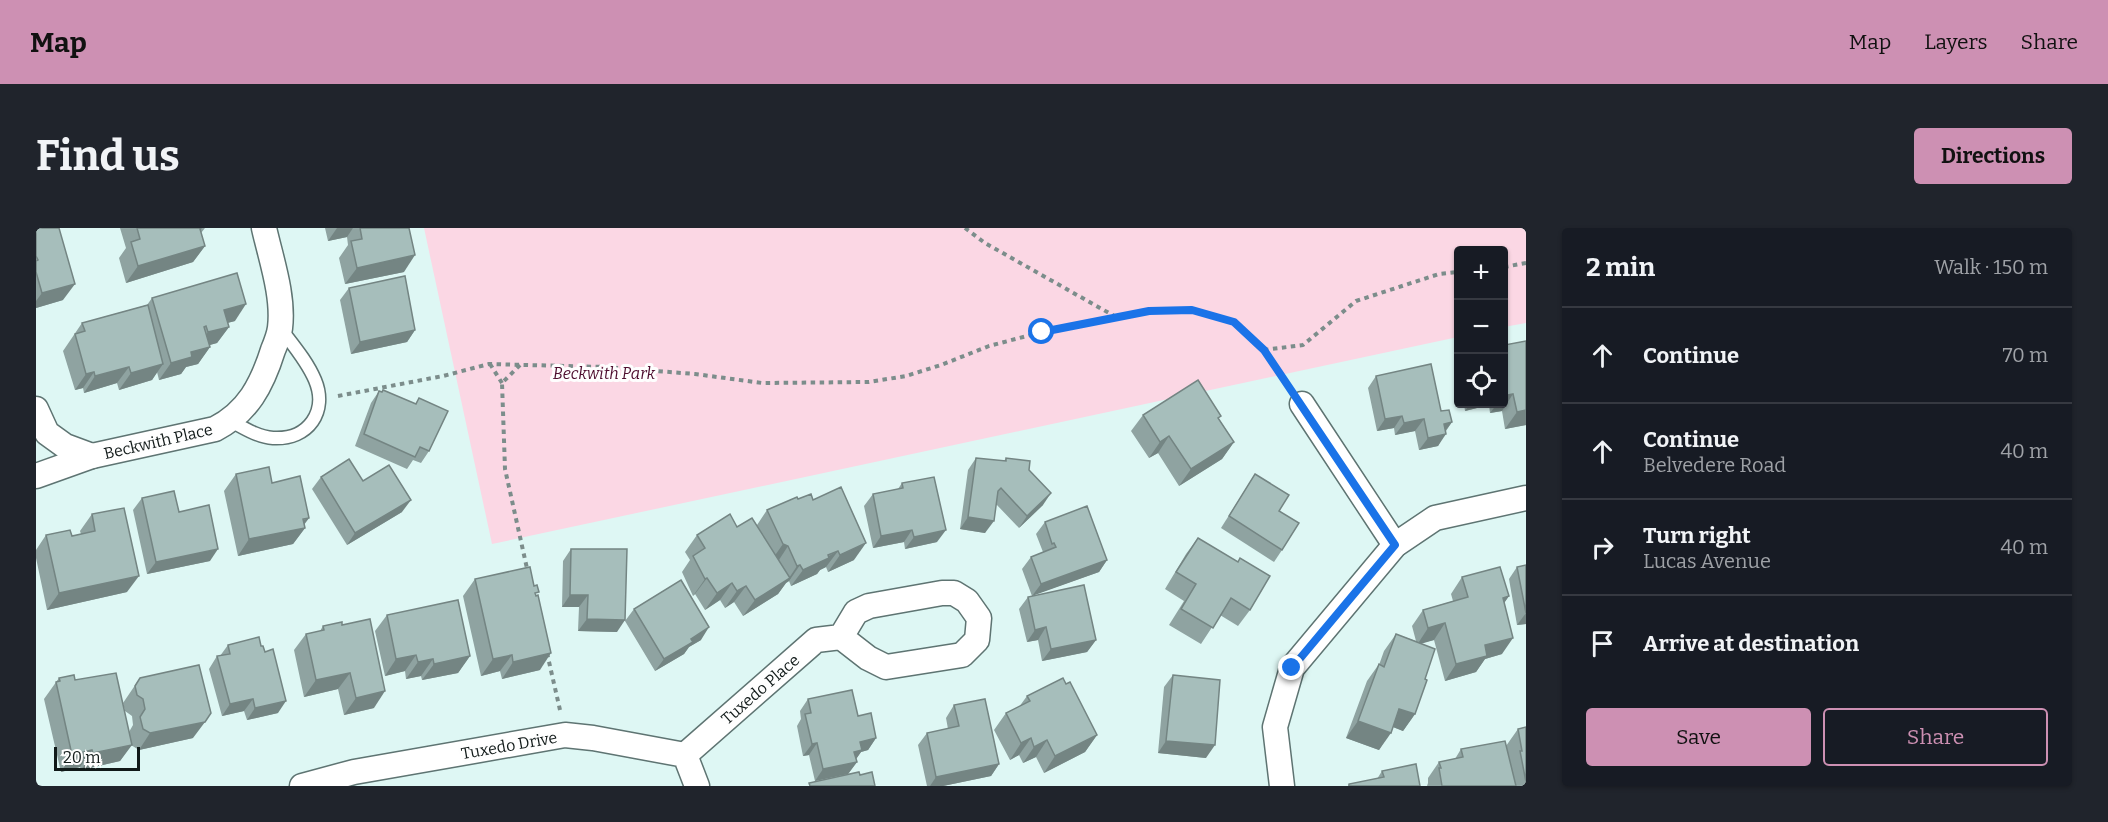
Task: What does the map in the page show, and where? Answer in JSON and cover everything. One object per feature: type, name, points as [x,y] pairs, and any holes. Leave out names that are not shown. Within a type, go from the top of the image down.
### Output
[{"type":"street","name":"Beckwith Place","points":[[36,476],[92,456],[215,429],[231,421],[241,412],[256,392],[268,367],[280,328],[279,298],[264,228]]},
{"type":"street","points":[[1302,404],[1395,545]]},
{"type":"street","name":"Beckwith Place","points":[[36,410],[47,433],[65,446],[92,456]]},
{"type":"street","points":[[1282,786],[1275,727],[1292,668],[1395,545],[1435,518],[1526,498]]},
{"type":"street","points":[[942,593],[954,593],[968,602],[979,618],[977,640],[962,655],[886,667],[868,658],[841,637],[856,612],[869,606],[942,593]]},
{"type":"street","name":"Tuxedo Place","points":[[685,755],[816,640],[841,637]]},
{"type":"street","name":"Tuxedo Drive","points":[[302,786],[354,772],[566,735],[685,755]]},
{"type":"street","points":[[685,755],[697,786]]},
{"type":"lane","points":[[231,421],[258,435],[287,438],[301,432],[312,422],[319,410],[320,400],[316,381],[308,365],[280,328]]},
{"type":"path","points":[[965,228],[986,243],[1116,317]]},
{"type":"path","points":[[1508,266],[1526,263]]},
{"type":"path","points":[[1264,350],[1303,345],[1356,301],[1439,274],[1454,272]]},
{"type":"path","points":[[320,400],[489,364],[605,367],[696,374],[762,383],[869,382],[906,376],[999,343],[1149,311],[1192,310],[1234,322],[1264,350],[1302,404]]},
{"type":"path","points":[[489,364],[502,383],[505,469],[529,577]]},
{"type":"path","points":[[502,383],[520,365]]},
{"type":"path","points":[[545,645],[566,735]]},
{"type":"green space","name":"Beckwith Park","points":[[424,228],[1526,228],[1526,323],[1508,326],[1508,246],[1454,246],[1454,338],[492,544]]},
{"type":"building","points":[[36,228],[59,228],[75,284],[42,293],[36,272],[36,261],[38,260]]},
{"type":"building","points":[[137,228],[201,228],[205,246],[138,266],[131,242],[140,239]]},
{"type":"building","points":[[360,228],[409,228],[415,255],[357,268],[351,241],[362,239]]},
{"type":"building","points":[[237,273],[246,304],[224,310],[229,327],[208,332],[206,326],[204,327],[210,347],[191,352],[192,357],[171,363],[152,298]]},
{"type":"building","points":[[405,276],[415,330],[360,342],[349,288]]},
{"type":"building","points":[[148,305],[163,364],[131,373],[129,367],[95,376],[94,372],[86,374],[75,334],[85,331],[82,323]]},
{"type":"building","points":[[1526,341],[1526,410],[1517,412],[1513,394],[1508,395],[1508,344]]},
{"type":"building","points":[[1431,364],[1441,411],[1449,410],[1452,422],[1444,424],[1446,434],[1428,438],[1424,419],[1404,423],[1402,416],[1385,419],[1376,376]]},
{"type":"building","points":[[1198,380],[1221,416],[1218,418],[1234,442],[1191,469],[1169,436],[1160,442],[1143,415]]},
{"type":"building","points":[[383,390],[416,404],[419,398],[448,411],[429,451],[420,447],[415,457],[364,434],[379,391]]},
{"type":"building","points":[[976,458],[1030,461],[1029,470],[1051,493],[1027,516],[1001,488],[998,491],[994,521],[968,517]]},
{"type":"building","points":[[349,459],[363,481],[389,465],[411,500],[355,533],[321,477]]},
{"type":"building","points":[[269,467],[272,483],[300,476],[309,518],[303,519],[305,528],[249,539],[236,474]]},
{"type":"building","points":[[1255,474],[1289,495],[1279,511],[1299,523],[1282,550],[1229,516]]},
{"type":"building","points":[[934,477],[946,530],[914,537],[912,530],[881,536],[873,494],[903,488],[902,483]]},
{"type":"building","points":[[841,487],[866,543],[840,555],[838,551],[828,555],[829,558],[803,570],[800,565],[797,566],[788,546],[783,544],[767,510],[797,497],[798,499],[811,494],[813,500]]},
{"type":"building","points":[[174,491],[179,512],[209,505],[218,549],[156,562],[142,498]]},
{"type":"building","points":[[1087,506],[1107,560],[1041,584],[1031,557],[1056,547],[1054,543],[1052,544],[1045,522]]},
{"type":"building","points":[[124,508],[139,576],[59,593],[46,535],[70,530],[72,536],[95,531],[92,514]]},
{"type":"building","points":[[730,514],[737,527],[752,518],[790,578],[755,600],[746,586],[737,591],[732,583],[717,593],[707,578],[705,579],[693,556],[705,548],[697,535]]},
{"type":"building","points":[[1198,538],[1238,562],[1240,558],[1270,576],[1250,610],[1231,598],[1213,628],[1181,609],[1196,584],[1176,572]]},
{"type":"building","points":[[571,549],[627,549],[625,620],[587,619],[588,595],[570,595]]},
{"type":"building","points":[[1526,565],[1526,613],[1517,567]]},
{"type":"building","points":[[530,567],[534,586],[537,585],[539,592],[535,593],[536,596],[538,595],[551,653],[513,662],[512,655],[493,659],[475,579]]},
{"type":"building","points":[[1500,567],[1509,596],[1503,598],[1513,638],[1485,645],[1487,656],[1456,664],[1445,623],[1428,628],[1423,610],[1468,597],[1462,577]]},
{"type":"building","points":[[681,580],[709,627],[691,639],[693,642],[664,659],[634,609]]},
{"type":"building","points":[[1084,585],[1096,640],[1051,649],[1046,627],[1035,630],[1028,597]]},
{"type":"building","points":[[458,600],[470,656],[434,664],[433,659],[418,662],[416,655],[396,659],[387,615]]},
{"type":"building","points":[[370,619],[385,691],[356,698],[350,673],[316,680],[306,634],[324,630],[323,626],[342,622],[342,625]]},
{"type":"building","points":[[1396,634],[1435,649],[1415,714],[1399,709],[1391,733],[1358,721],[1379,664],[1384,667]]},
{"type":"building","points":[[259,637],[265,652],[273,649],[286,701],[255,708],[253,699],[230,704],[217,656],[230,654],[228,645]]},
{"type":"building","points":[[199,665],[211,713],[205,722],[150,733],[143,729],[140,717],[145,709],[143,699],[137,695],[135,686],[140,678]]},
{"type":"building","points":[[116,673],[132,745],[72,755],[56,682],[60,681],[59,678],[74,675],[75,680]]},
{"type":"building","points":[[1173,675],[1220,680],[1215,745],[1166,741]]},
{"type":"building","points":[[1063,678],[1066,684],[1070,682],[1097,735],[1055,756],[1047,740],[1034,747],[1031,738],[1021,743],[1006,713],[1030,701],[1027,696]]},
{"type":"building","points":[[852,690],[858,716],[871,713],[876,738],[860,742],[862,750],[854,752],[857,762],[823,769],[817,743],[812,744],[805,714],[811,713],[808,699]]},
{"type":"building","points":[[985,699],[999,764],[936,777],[927,733],[959,726],[954,705]]},
{"type":"building","points":[[1526,727],[1526,782],[1518,729]]},
{"type":"building","points":[[1505,741],[1516,786],[1442,786],[1439,762],[1463,757],[1461,749]]},
{"type":"building","points":[[1416,764],[1420,786],[1349,786],[1349,784],[1384,777],[1382,771]]},
{"type":"building","points":[[859,772],[860,775],[872,772],[875,786],[810,786],[809,783]]},
{"type":"route","points":[[1042,332],[1149,311],[1192,310],[1234,322],[1264,350],[1395,545],[1292,668]]}]
